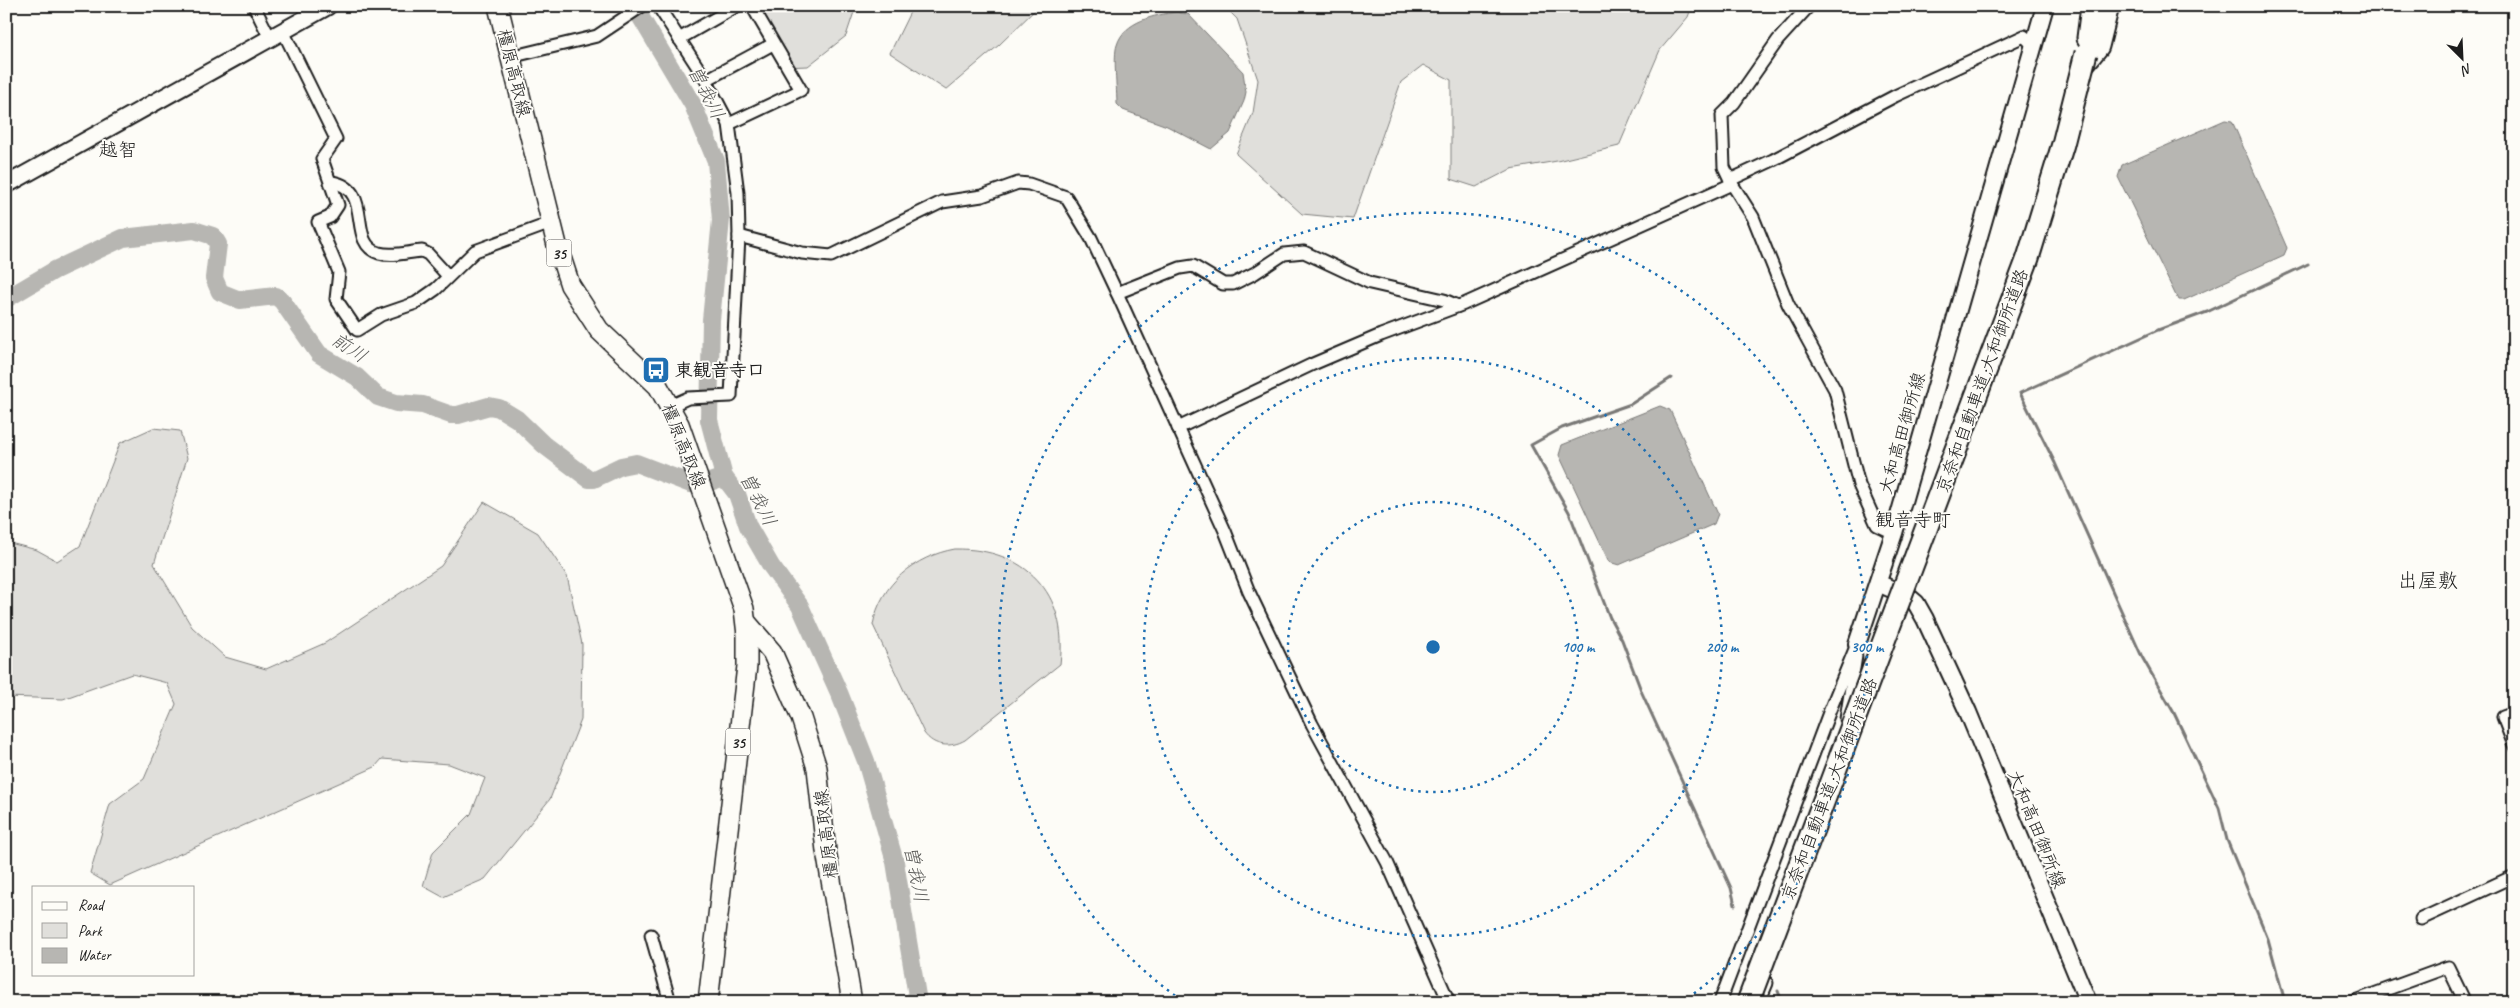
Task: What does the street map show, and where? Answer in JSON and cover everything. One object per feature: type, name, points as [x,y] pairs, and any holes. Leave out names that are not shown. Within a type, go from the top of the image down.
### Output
[{"type":"highway","points":[[2088,56],[2092,6]]},
{"type":"highway","name":"京奈和自動車道;大和御所道路","points":[[1748,1002],[2028,258],[2088,56],[2097,6]]},
{"type":"highway","points":[[2088,56],[2098,46],[2108,6]]},
{"type":"main road","points":[[6,185],[328,6]]},
{"type":"main road","name":"橿原高取線","points":[[498,6],[551,223],[570,284],[599,330],[654,382],[670,406],[739,592],[747,623],[747,666],[708,1002]]},
{"type":"main road","name":"大和高田御所線","points":[[2045,6],[2036,46],[1878,583],[1909,597],[1916,603],[1925,620],[1968,712],[2088,1002]]},
{"type":"main road","points":[[1857,644],[1878,583]]},
{"type":"main road","name":"橿原高取線","points":[[747,623],[772,652],[800,718],[817,768],[826,851],[852,1002]]},
{"type":"street","points":[[254,6],[276,34],[336,139],[322,159],[332,182],[338,205],[330,217],[318,222],[339,272],[336,299],[358,330],[381,314],[416,303],[436,289],[475,251],[551,223]]},
{"type":"street","points":[[510,57],[597,36],[642,6]]},
{"type":"street","points":[[658,6],[706,80],[729,124],[738,193],[739,236],[731,396],[688,398],[670,406]]},
{"type":"street","points":[[679,39],[737,6]]},
{"type":"street","points":[[729,124],[801,90],[752,6]]},
{"type":"street","points":[[1809,6],[1778,40],[1734,102],[1722,115],[1724,167],[1731,182],[1754,217],[1788,304],[1835,390],[1859,486],[1877,525],[1894,533]]},
{"type":"street","points":[[1178,428],[1313,364],[1458,306],[1614,239],[1731,182],[1895,96],[2024,36],[2036,46]]},
{"type":"street","points":[[706,80],[773,44]]},
{"type":"street","points":[[332,182],[343,184],[354,192],[364,238],[373,250],[381,254],[422,251],[428,254],[448,276]]},
{"type":"street","points":[[739,236],[802,253],[831,256],[942,202],[982,196],[1018,183],[1029,184],[1066,197],[1091,238],[1178,428],[1253,601],[1312,724],[1388,862],[1449,1002]]},
{"type":"street","points":[[1117,294],[1180,268],[1193,266],[1223,284],[1233,284],[1255,274],[1284,254],[1304,252],[1370,283],[1444,300],[1458,306]]},
{"type":"street","points":[[1720,1002],[1846,668],[1857,644]]},
{"type":"street","points":[[1760,1002],[1825,824],[1852,690],[1857,644]]},
{"type":"street","points":[[2514,713],[2503,717],[2514,745]]},
{"type":"street","points":[[2421,919],[2514,876]]},
{"type":"street","points":[[651,935],[670,1002]]},
{"type":"street","points":[[2352,1002],[2448,967],[2465,1002]]},
{"type":"green space","points":[[761,6],[856,6],[846,36],[808,66],[783,67],[764,35]]},
{"type":"green space","points":[[913,6],[1039,6],[999,45],[946,90],[890,53]]},
{"type":"green space","points":[[1224,6],[1692,6],[1688,17],[1660,50],[1619,146],[1557,161],[1511,169],[1476,187],[1451,179],[1451,80],[1423,65],[1401,82],[1353,219],[1302,214],[1236,154],[1253,113],[1258,80],[1237,19]]},
{"type":"green space","points":[[153,428],[180,431],[187,458],[154,564],[192,627],[225,657],[266,669],[325,643],[441,566],[484,502],[538,533],[567,576],[582,644],[581,720],[550,799],[485,879],[443,897],[423,886],[433,852],[471,814],[485,778],[449,764],[382,759],[375,767],[110,885],[90,873],[110,804],[144,779],[176,704],[167,683],[132,674],[63,699],[6,697],[6,542],[37,550],[57,561],[80,546],[120,443]]},
{"type":"green space","points":[[955,549],[980,551],[1002,557],[1021,566],[1037,579],[1049,596],[1057,616],[1061,639],[1060,664],[965,740],[960,743],[943,745],[928,738],[924,733],[873,625],[883,597],[902,574],[926,558]]},
{"type":"water","points":[[1176,12],[1188,14],[1243,72],[1246,92],[1244,101],[1230,133],[1211,149],[1167,126],[1123,110],[1117,104],[1115,57],[1117,45],[1121,37],[1126,30],[1141,21],[1150,17]]},
{"type":"water","points":[[2225,120],[2232,121],[2287,248],[2284,255],[2184,300],[2178,300],[2118,177],[2122,165]]},
{"type":"water","points":[[1660,406],[1670,410],[1718,514],[1714,524],[1619,565],[1609,562],[1559,455],[1562,445]]},
{"type":"waterway","name":"曽我川","points":[[634,6],[693,105],[716,161],[721,220],[711,320],[709,420],[724,477],[737,494],[748,526],[771,566],[800,606],[840,695],[866,761],[895,862],[918,1002]]},
{"type":"waterway","name":"前川","points":[[6,299],[55,270],[123,238],[194,230],[213,236],[218,244],[214,278],[220,292],[240,300],[276,296],[282,301],[319,354],[357,377],[378,397],[396,403],[423,405],[451,415],[458,415],[489,406],[499,408],[517,419],[544,445],[589,479],[594,479],[621,466],[636,463],[691,484],[707,483],[724,477]]},
{"type":"waterway","points":[[2285,1002],[2268,939],[2227,840],[2219,808],[2174,713],[2142,657],[2055,463],[2020,393],[2158,330],[2207,312],[2308,264]]},
{"type":"waterway","points":[[1671,378],[1631,404],[1562,428],[1531,445],[1569,512],[1610,618],[1622,640],[1642,693],[1731,888],[1735,905]]},
{"type":"waterway","points":[[1778,991],[1782,1002]]},
{"type":"place","name":"東観音寺口","points":[[656,370]]},
{"type":"district","name":"越智","points":[[118,149]]},
{"type":"district","name":"観音寺町","points":[[1913,519]]},
{"type":"district","name":"出屋敷","points":[[2428,580]]}]
